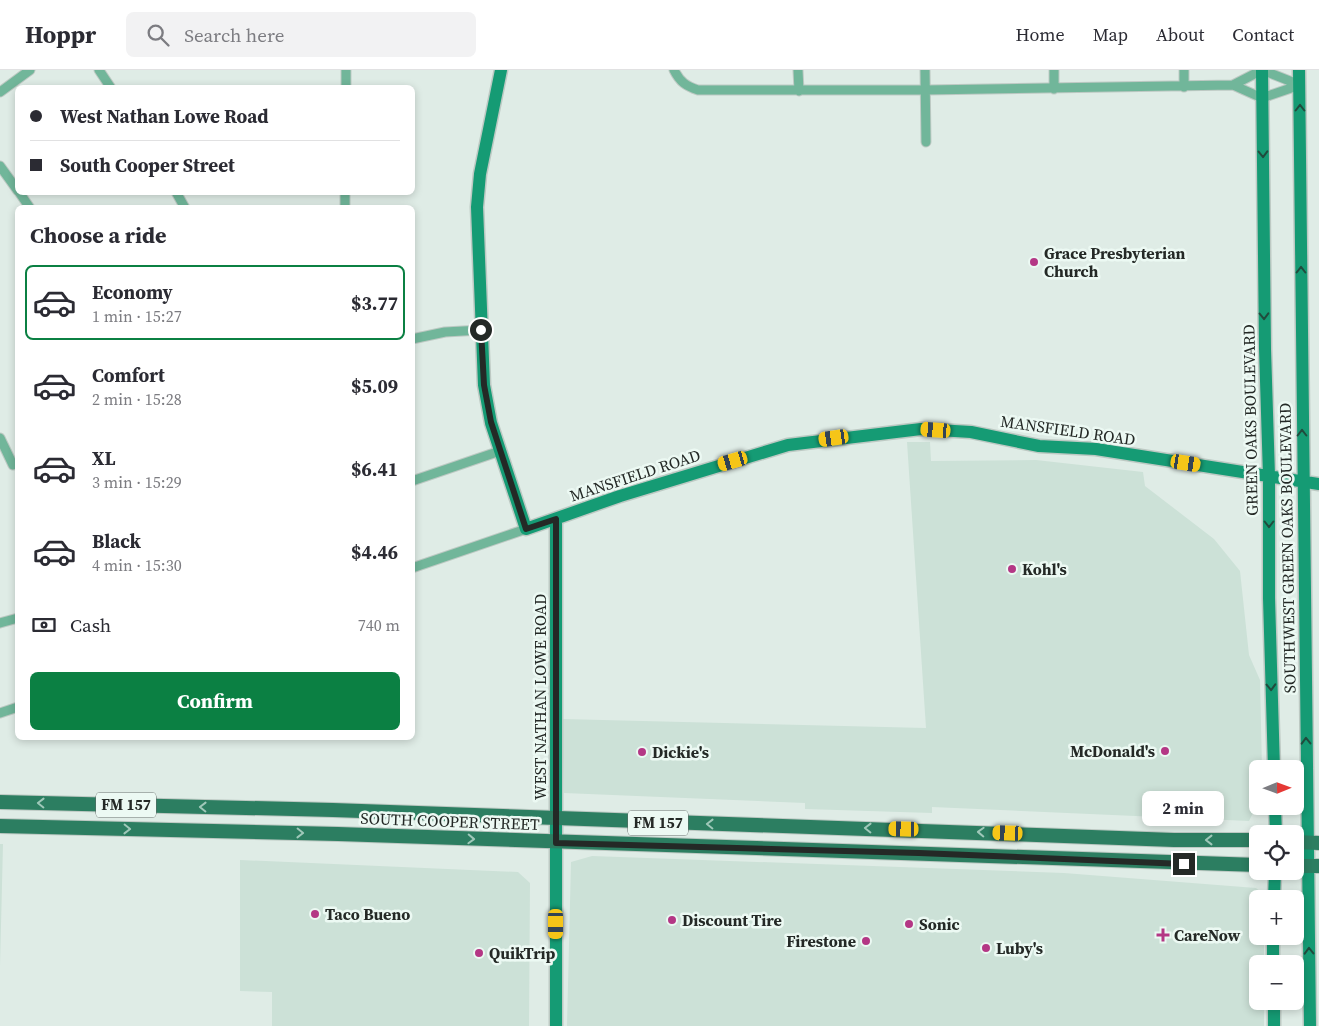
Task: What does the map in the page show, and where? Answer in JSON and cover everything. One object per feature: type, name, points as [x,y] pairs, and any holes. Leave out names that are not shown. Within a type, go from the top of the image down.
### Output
[{"type":"main road","name":"SOUTH COOPER STREET","points":[[0,802],[920,829],[1174,840],[1249,840]]},
{"type":"main road","points":[[252,808],[252,832]]},
{"type":"main road","name":"SOUTH COOPER STREET","points":[[0,826],[252,832],[1249,865]]},
{"type":"street","points":[[0,92],[30,70]]},
{"type":"street","points":[[99,70],[109,85]]},
{"type":"street","points":[[346,70],[346,85]]},
{"type":"street","points":[[501,70],[480,174],[477,207],[481,330],[484,385],[500,451],[526,529]]},
{"type":"street","points":[[674,70],[679,80],[687,87],[698,90],[799,91],[1184,87],[1233,85],[1262,70],[1300,85]]},
{"type":"street","points":[[798,70],[799,91]]},
{"type":"street","points":[[926,70],[926,142]]},
{"type":"street","points":[[1054,70],[1054,88]]},
{"type":"street","points":[[1184,70],[1184,87]]},
{"type":"street","name":"GREEN OAKS BOULEVARD","points":[[1262,70],[1269,476],[1269,598],[1274,760]]},
{"type":"street","name":"SOUTHWEST GREEN OAKS BOULEVARD","points":[[1300,70],[1310,1026]]},
{"type":"street","points":[[1233,85],[1262,98],[1300,85]]},
{"type":"street","points":[[0,166],[15,188]]},
{"type":"street","points":[[345,205],[346,195]]},
{"type":"street","points":[[415,338],[445,332],[481,330]]},
{"type":"street","name":"MANSFIELD ROAD","points":[[415,567],[620,496],[788,445],[921,429],[971,432],[1040,446],[1096,449],[1319,484]]},
{"type":"street","points":[[0,438],[12,465]]},
{"type":"street","points":[[415,480],[500,451]]},
{"type":"street","name":"WEST NATHAN LOWE ROAD","points":[[556,519],[556,1026]]},
{"type":"street","points":[[0,623],[15,619]]},
{"type":"street","points":[[0,713],[15,708]]},
{"type":"street","points":[[1274,1010],[1274,1026]]},
{"type":"shaded area","points":[[907,442],[930,442],[931,461],[1036,460],[1143,472],[1145,486],[1214,539],[1240,571],[1249,655],[1260,680],[1262,760],[1249,760],[1249,815],[1252,815],[1249,821],[932,807],[932,813],[805,809],[805,803],[564,793],[562,719],[926,728]]},
{"type":"shaded area","points":[[0,844],[3,844],[0,966]]},
{"type":"shaded area","points":[[592,856],[1064,873],[1256,888],[1258,890],[1249,890],[1249,945],[1264,945],[1264,955],[1249,955],[1249,1010],[1264,1010],[1264,1026],[567,1026],[571,862]]},
{"type":"shaded area","points":[[240,860],[518,872],[530,883],[529,1026],[272,1026],[272,992],[240,991]]},
{"type":"place","name":"Grace Presbyterian Church","points":[[1034,262]]},
{"type":"place","name":"Kohl's","points":[[1012,569]]},
{"type":"place","name":"McDonald's","points":[[1165,751]]},
{"type":"place","name":"Dickie's","points":[[642,752]]},
{"type":"place","name":"Taco Bueno","points":[[315,914]]},
{"type":"place","name":"Discount Tire","points":[[672,920]]},
{"type":"place","name":"Sonic","points":[[909,924]]},
{"type":"place","name":"CareNow","points":[[1163,935]]},
{"type":"place","name":"Firestone","points":[[866,941]]},
{"type":"place","name":"Luby's","points":[[986,948]]},
{"type":"place","name":"QuikTrip","points":[[479,953]]},
{"type":"route","points":[[481,330],[484,385],[491,422],[526,529],[556,519],[556,843],[919,853],[1184,864]]}]
